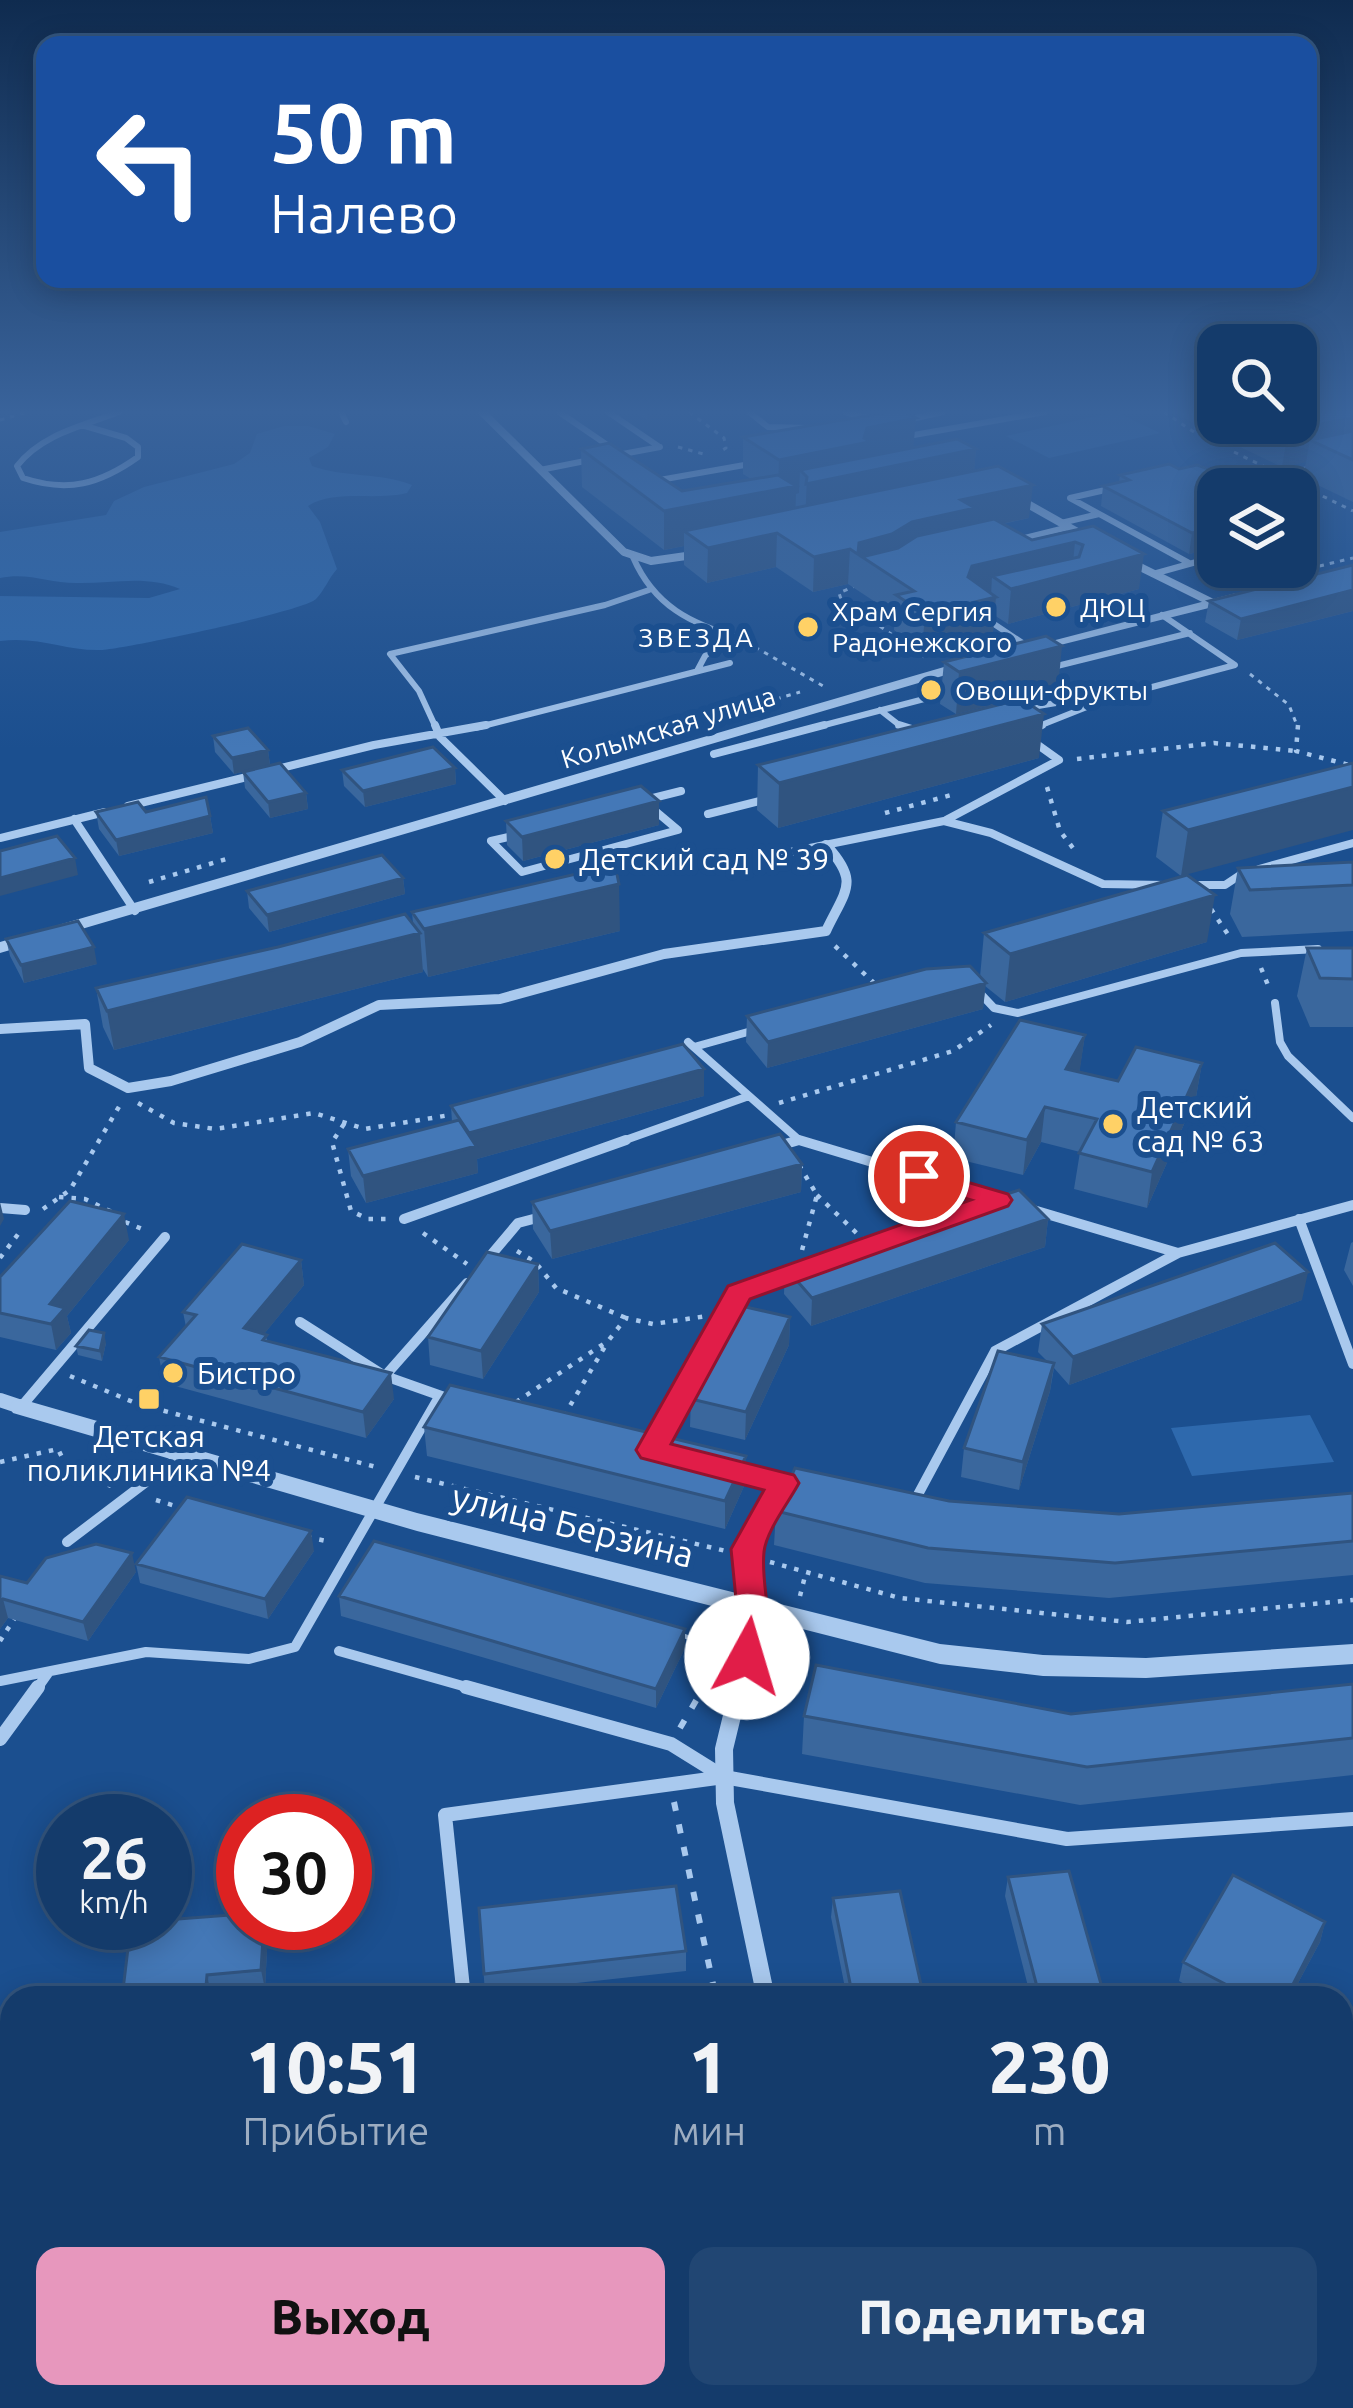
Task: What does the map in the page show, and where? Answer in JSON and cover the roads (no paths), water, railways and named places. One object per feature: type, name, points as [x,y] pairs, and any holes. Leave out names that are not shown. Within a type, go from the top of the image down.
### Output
[{"type":"street","points":[[598,524],[633,557],[672,560],[713,551]]},
{"type":"street","points":[[1065,525],[1105,548]]},
{"type":"street","points":[[1123,558],[1211,602]]},
{"type":"street","points":[[1004,655],[1260,591]]},
{"type":"street","name":"Колымская улица","points":[[0,948],[982,660]]},
{"type":"street","points":[[0,1029],[85,1024],[89,1068],[128,1088],[171,1081],[299,1042],[379,1005],[500,999],[664,954],[826,931],[850,880],[847,868],[826,845]]},
{"type":"street","points":[[1226,885],[1247,884]]},
{"type":"street","name":"улица Берзина","points":[[10,1404],[374,1510],[940,1654],[1045,1668],[1180,1669],[1353,1654]]},
{"type":"street","points":[[764,1986],[724,1777],[729,1720],[747,1657],[754,1609],[748,1549],[783,1483]]},
{"type":"lane","points":[[1118,524],[1189,563]]},
{"type":"lane","points":[[1000,543],[1065,525]]},
{"type":"lane","points":[[633,557],[649,590],[680,617],[740,638]]},
{"type":"lane","points":[[1153,574],[1197,561]]},
{"type":"lane","points":[[506,801],[440,736],[419,691],[390,654],[605,605],[649,590]]},
{"type":"lane","points":[[970,608],[1030,648]]},
{"type":"lane","points":[[760,858],[944,821],[1059,760],[1022,733],[1141,690],[1235,665],[1162,615]]},
{"type":"lane","points":[[1037,671],[1190,633]]},
{"type":"lane","points":[[697,671],[729,635]]},
{"type":"lane","points":[[0,838],[730,663]]},
{"type":"lane","points":[[714,754],[970,688]]},
{"type":"lane","points":[[1012,712],[1141,690]]},
{"type":"lane","points":[[880,710],[907,731]]},
{"type":"lane","points":[[891,737],[927,728]]},
{"type":"lane","points":[[535,830],[491,842],[522,872],[677,830],[644,801],[681,791]]},
{"type":"lane","points":[[708,814],[775,797]]},
{"type":"lane","points":[[74,819],[135,911]]},
{"type":"lane","points":[[944,821],[991,833],[1103,884],[1226,885],[1233,876],[1353,843]]},
{"type":"lane","points":[[971,984],[994,1008],[1018,1013],[1240,953],[1330,948]]},
{"type":"lane","points":[[1275,1003],[1280,1042],[1288,1056],[1353,1118]]},
{"type":"lane","points":[[85,1024],[107,1016]]},
{"type":"lane","points":[[675,1057],[693,1046],[757,1029]]},
{"type":"lane","points":[[693,1046],[799,1140],[1178,1253]]},
{"type":"lane","points":[[404,1219],[748,1096]]},
{"type":"lane","points":[[760,1152],[799,1140]]},
{"type":"lane","points":[[977,1208],[999,1200]]},
{"type":"lane","points":[[914,1502],[995,1352],[1178,1253],[1353,1205]]},
{"type":"lane","points":[[0,1208],[26,1210]]},
{"type":"lane","points":[[385,1376],[518,1223],[562,1210]]},
{"type":"lane","points":[[1299,1220],[1353,1364]]},
{"type":"lane","points":[[10,1404],[53,1370],[165,1238]]},
{"type":"lane","points":[[652,1450],[739,1293],[816,1265]]},
{"type":"lane","points":[[299,1322],[385,1376],[501,1412]]},
{"type":"lane","points":[[0,1681],[145,1652],[200,1652],[266,1661],[295,1647],[439,1396]]},
{"type":"lane","points":[[628,1444],[674,1456]]},
{"type":"lane","points":[[67,1542],[183,1454]]},
{"type":"lane","points":[[717,1467],[805,1486]]},
{"type":"lane","points":[[892,1499],[938,1506]]},
{"type":"lane","points":[[339,1651],[670,1744],[724,1777]]},
{"type":"lane","points":[[0,1739],[48,1672]]},
{"type":"lane","points":[[463,1986],[445,1815],[724,1777],[1067,1839],[1353,1819]]},
{"type":"place","name":"ДЮЦ","points":[[1056,607]]},
{"type":"place","name":"Храм Сергия Радонежского","points":[[808,627]]},
{"type":"place","name":"Овощи-фрукты","points":[[931,690]]},
{"type":"place","name":"Детский сад № 39","points":[[555,859]]},
{"type":"place","name":"Детский сад № 63","points":[[1113,1124]]},
{"type":"place","name":"Бистро","points":[[173,1373]]},
{"type":"place","name":"Детская поликлиника №4","points":[[149,1399]]},
{"type":"district","name":"ЗВЕЗДА","points":[[697,637]]}]
